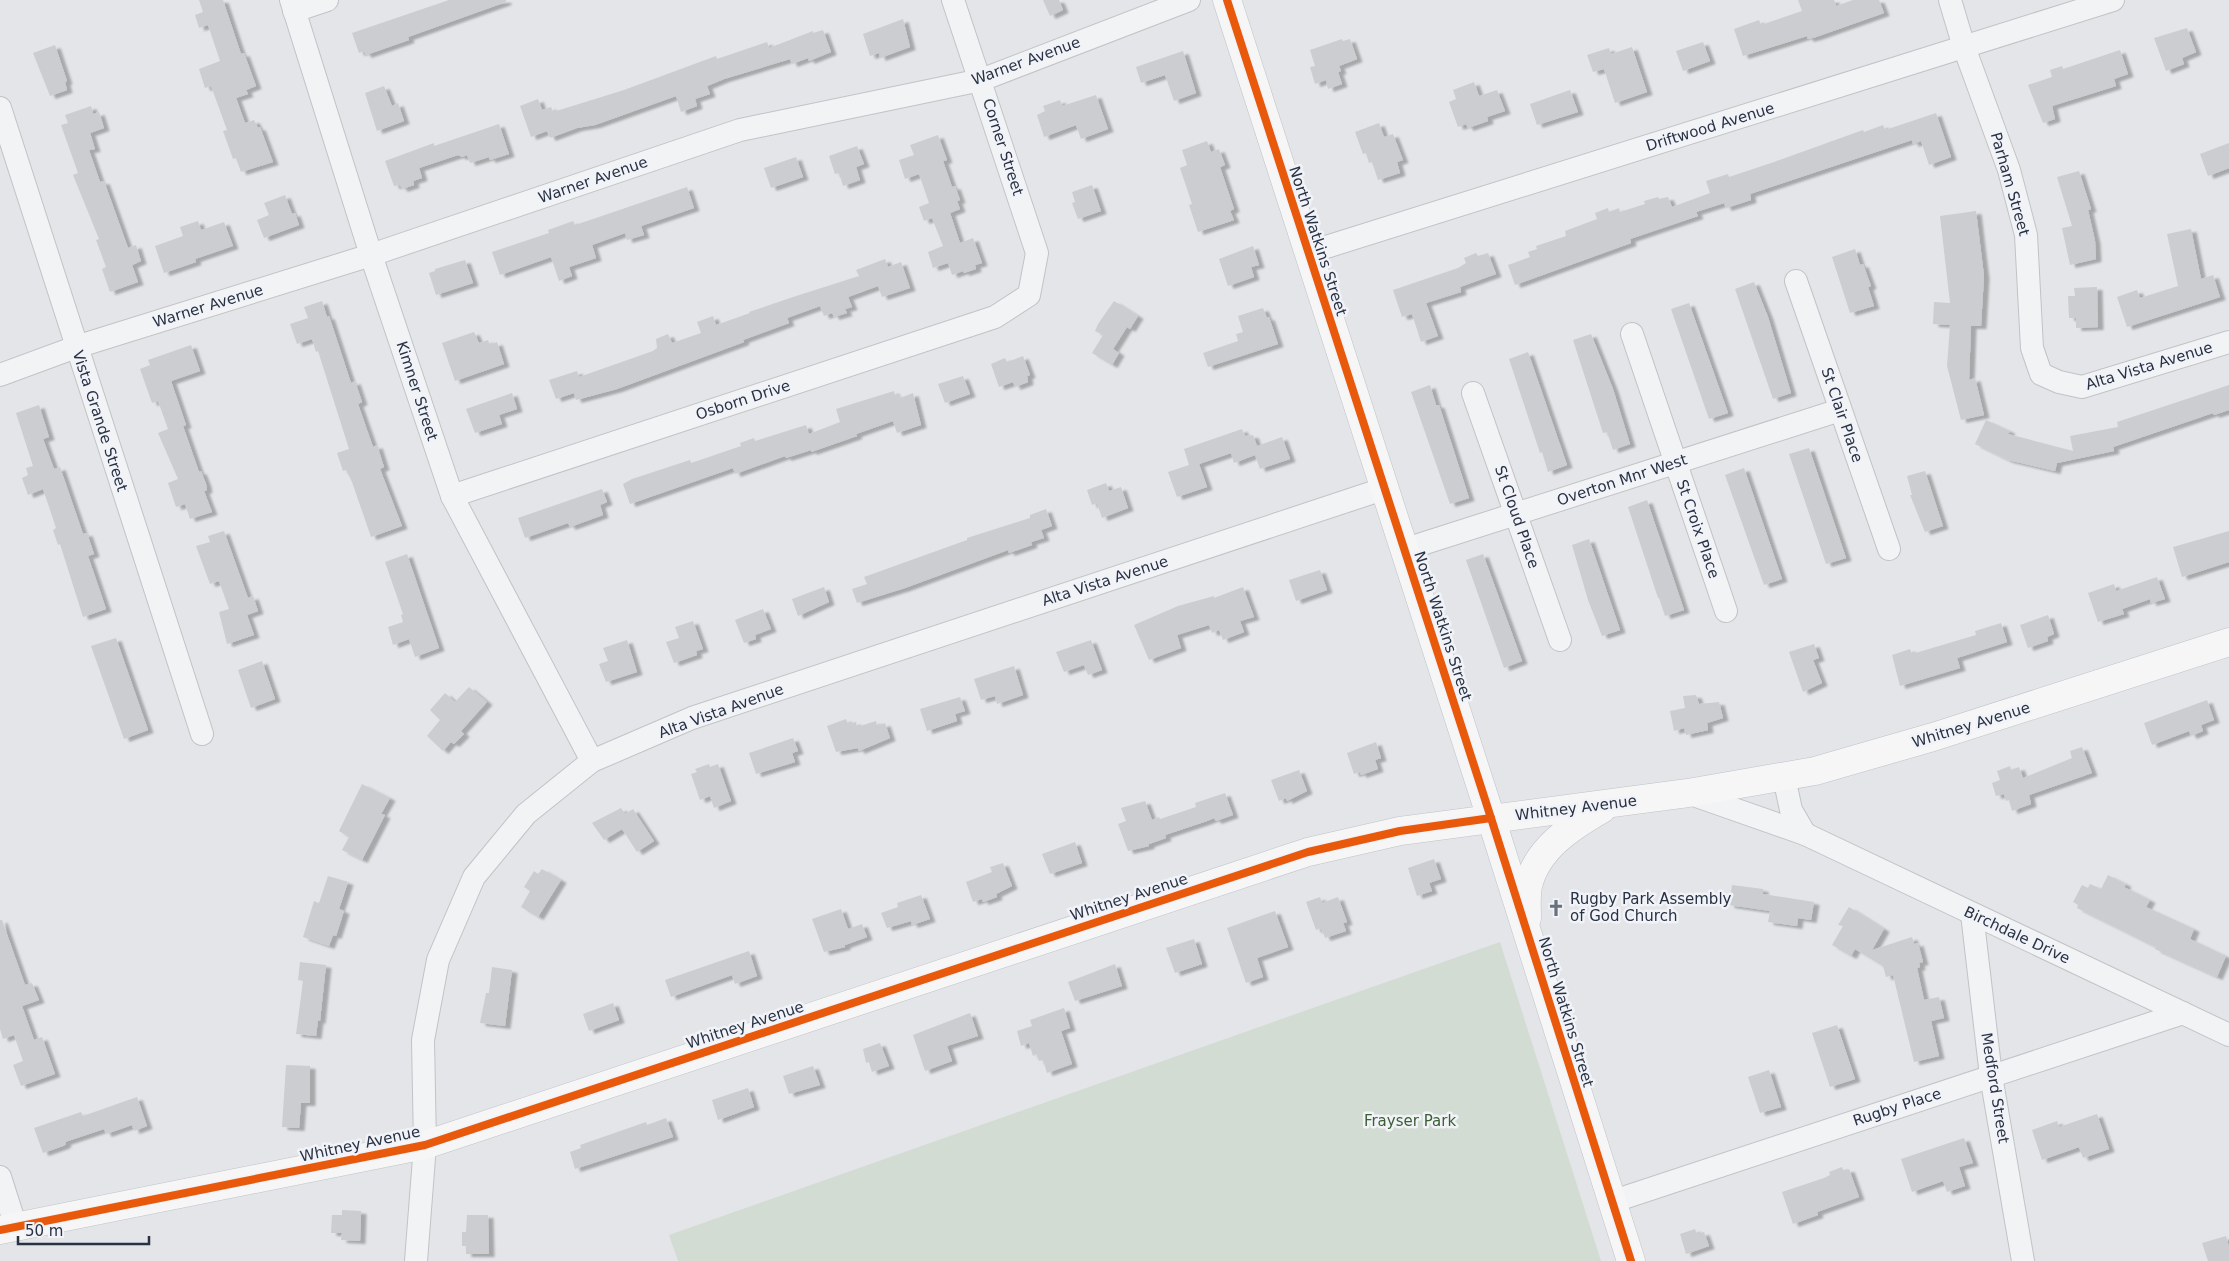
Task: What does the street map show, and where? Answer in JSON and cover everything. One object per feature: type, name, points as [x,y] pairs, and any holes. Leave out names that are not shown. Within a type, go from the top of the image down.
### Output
[{"type":"main road","name":"North Watkins Street","points":[[1227,0],[1383,489],[1491,818],[1631,1261]]},
{"type":"main road","name":"Whitney Avenue","points":[[8,1228],[425,1145],[1308,852],[1400,831],[1688,793],[1815,771],[1933,737],[2229,642]]},
{"type":"main road","points":[[1527,934],[1528,887],[1538,862],[1572,826],[1614,803]]},
{"type":"street","points":[[292,6],[327,0]]},
{"type":"street","name":"Corner Street","points":[[954,0],[1037,253],[1029,295]]},
{"type":"street","name":"Warner Avenue","points":[[0,374],[76,347],[371,255],[740,130],[981,80],[1190,0]]},
{"type":"street","name":"Parham Street","points":[[1950,0],[1964,47],[2009,170],[2026,235],[2032,348],[2041,374]]},
{"type":"street","name":"Driftwood Avenue","points":[[1308,253],[2113,0]]},
{"type":"street","name":"Kimner Street","points":[[292,6],[371,255],[452,496],[592,761]]},
{"type":"street","name":"Vista Grande Street","points":[[0,108],[202,734]]},
{"type":"street","name":"St Clair Place","points":[[1796,282],[1889,549]]},
{"type":"street","name":"Osborn Drive","points":[[452,496],[995,317],[1029,295]]},
{"type":"street","name":"St Croix Place","points":[[1632,334],[1726,611]]},
{"type":"street","name":"Alta Vista Avenue","points":[[2041,374],[2059,382],[2082,387],[2229,342]]},
{"type":"street","name":"St Cloud Place","points":[[1474,394],[1560,640]]},
{"type":"street","name":"Overton Mnr West","points":[[1404,550],[1840,410]]},
{"type":"street","name":"Alta Vista Avenue","points":[[416,1261],[425,1145],[423,1040],[438,960],[474,877],[526,814],[592,761],[692,718],[1383,489]]},
{"type":"street","points":[[1784,777],[1792,810],[1805,834]]},
{"type":"street","name":"Birchdale Drive","points":[[1688,793],[1805,834],[2229,1036]]},
{"type":"street","name":"Medford Street","points":[[1972,914],[1991,1076],[2023,1261]]},
{"type":"street","name":"Rugby Place","points":[[1611,1202],[2183,1014]]},
{"type":"street","points":[[0,1177],[8,1228]]},
{"type":"green space","name":"Frayser Park","points":[[1500,942],[1601,1261],[678,1261],[669,1235]]},
{"type":"building","points":[[199,0],[223,0],[241,54],[244,53],[256,86],[246,90],[248,94],[236,98],[245,123],[254,120],[258,128],[260,127],[273,162],[241,172],[236,158],[233,159],[223,131],[227,130],[211,86],[205,88],[199,69],[220,61],[208,25],[199,28],[195,15],[203,12]]},
{"type":"building","points":[[449,0],[506,0],[506,2],[408,37],[409,40],[366,55],[364,51],[359,53],[352,33]]},
{"type":"building","points":[[1043,0],[1059,0],[1063,10],[1050,16]]},
{"type":"building","points":[[1798,0],[1834,0],[1836,6],[1853,0],[1879,0],[1884,13],[1816,37],[1808,39],[1807,36],[1743,56],[1734,29],[1759,20],[1761,25],[1802,11]]},
{"type":"building","points":[[903,19],[910,47],[880,58],[879,53],[870,56],[863,34]]},
{"type":"building","points":[[2187,28],[2196,52],[2182,58],[2184,64],[2166,71],[2154,38]]},
{"type":"building","points":[[823,30],[831,52],[809,61],[808,58],[792,64],[790,59],[724,79],[707,86],[710,94],[695,99],[697,106],[681,112],[676,96],[595,125],[577,128],[550,138],[547,131],[531,137],[520,106],[538,99],[542,110],[551,107],[553,112],[624,90],[716,56],[717,59],[767,42],[769,48],[813,31],[813,33]]},
{"type":"building","points":[[1342,39],[1343,41],[1350,39],[1357,59],[1339,66],[1341,71],[1338,72],[1342,84],[1328,89],[1326,80],[1315,84],[1310,67],[1315,66],[1310,50]]},
{"type":"building","points":[[1703,42],[1710,61],[1683,71],[1676,51]]},
{"type":"building","points":[[55,45],[67,81],[65,82],[67,90],[50,96],[33,53]]},
{"type":"building","points":[[1632,47],[1647,92],[1615,103],[1604,69],[1593,72],[1587,55],[1609,48],[1611,54]]},
{"type":"building","points":[[2120,50],[2128,74],[2114,79],[2116,86],[2052,106],[2055,119],[2043,123],[2028,85],[2052,77],[2050,70],[2062,66],[2063,69]]},
{"type":"building","points":[[1183,51],[1196,93],[1174,101],[1165,75],[1141,83],[1136,67]]},
{"type":"building","points":[[1474,82],[1479,96],[1497,90],[1505,111],[1487,117],[1488,121],[1468,128],[1466,124],[1458,127],[1449,102],[1456,99],[1453,90]]},
{"type":"building","points":[[384,86],[392,106],[398,103],[404,121],[377,131],[365,93]]},
{"type":"building","points":[[1570,90],[1578,112],[1537,125],[1530,104]]},
{"type":"building","points":[[1096,95],[1108,129],[1081,139],[1076,125],[1044,137],[1037,115],[1045,111],[1043,106],[1060,100],[1062,106]]},
{"type":"building","points":[[91,106],[93,114],[99,112],[104,128],[90,133],[95,149],[89,150],[100,182],[104,181],[128,248],[136,245],[141,261],[132,265],[138,282],[110,292],[102,269],[106,267],[96,240],[99,239],[73,175],[78,173],[61,125],[68,123],[65,115]]},
{"type":"building","points":[[1936,113],[1951,157],[1929,165],[1921,141],[1913,144],[1912,140],[1750,194],[1751,200],[1726,208],[1724,203],[1696,212],[1698,216],[1630,239],[1631,243],[1515,285],[1508,265],[1530,257],[1528,252],[1537,249],[1536,246],[1566,236],[1565,231],[1597,219],[1595,213],[1608,208],[1609,212],[1619,208],[1620,212],[1645,204],[1644,201],[1658,197],[1659,199],[1668,197],[1672,207],[1710,193],[1706,181],[1728,174],[1729,177],[1863,130],[1864,132],[1883,125],[1885,130]]},
{"type":"building","points":[[1379,123],[1384,137],[1393,134],[1403,160],[1397,162],[1400,173],[1378,180],[1372,162],[1369,163],[1366,153],[1363,154],[1355,132]]},
{"type":"building","points":[[499,124],[509,154],[490,160],[489,157],[470,163],[467,155],[462,157],[458,155],[419,168],[422,178],[413,181],[414,185],[402,189],[400,185],[394,186],[385,161],[434,143],[434,146]]},
{"type":"building","points":[[938,135],[947,160],[943,161],[952,187],[955,186],[960,200],[957,201],[960,209],[950,213],[960,243],[973,238],[982,263],[975,265],[976,269],[952,275],[948,263],[933,268],[928,252],[943,246],[932,218],[924,221],[919,207],[929,203],[919,174],[905,179],[899,160],[914,155],[910,145]]},
{"type":"building","points":[[1207,141],[1211,152],[1219,149],[1225,165],[1220,167],[1234,209],[1230,211],[1234,220],[1198,232],[1189,205],[1192,204],[1180,168],[1187,165],[1182,150]]},
{"type":"building","points":[[2229,143],[2229,168],[2208,176],[2200,154]]},
{"type":"building","points":[[857,146],[864,164],[856,167],[860,180],[843,186],[839,173],[835,174],[829,156]]},
{"type":"building","points":[[796,157],[803,177],[771,188],[764,168]]},
{"type":"building","points":[[2079,171],[2091,209],[2088,210],[2095,241],[2096,259],[2070,265],[2062,228],[2072,226],[2057,177]]},
{"type":"building","points":[[1092,185],[1101,211],[1078,219],[1072,203],[1075,202],[1072,192]]},
{"type":"building","points":[[687,187],[694,208],[641,226],[644,235],[627,240],[625,233],[592,245],[596,258],[569,267],[572,276],[559,281],[551,257],[500,275],[492,252],[549,233],[548,230],[573,221],[575,225]]},
{"type":"building","points":[[285,195],[292,214],[295,213],[299,225],[264,238],[257,220],[269,215],[264,203]]},
{"type":"building","points":[[1976,211],[1984,276],[1981,326],[1971,326],[1969,380],[1975,378],[1984,415],[1961,420],[1947,366],[1950,325],[1933,324],[1934,302],[1950,303],[1940,216]]},
{"type":"building","points":[[198,221],[201,230],[224,222],[233,246],[195,259],[196,262],[164,273],[155,246],[183,236],[180,227]]},
{"type":"building","points":[[2191,229],[2201,279],[2213,275],[2220,297],[2127,327],[2117,297],[2137,290],[2140,298],[2178,286],[2167,234]]},
{"type":"building","points":[[1253,246],[1259,265],[1251,267],[1254,277],[1228,286],[1219,259]]},
{"type":"building","points":[[1855,249],[1860,265],[1863,264],[1871,286],[1868,287],[1874,306],[1850,313],[1832,257]]},
{"type":"building","points":[[1476,253],[1478,256],[1488,253],[1496,274],[1460,287],[1461,292],[1426,303],[1438,336],[1421,342],[1412,314],[1402,317],[1393,290],[1458,268],[1466,263],[1464,258]]},
{"type":"building","points":[[885,259],[888,267],[901,262],[910,288],[882,297],[878,286],[848,297],[852,307],[845,309],[847,313],[834,317],[832,313],[824,316],[820,306],[787,318],[789,323],[743,340],[744,342],[617,389],[576,400],[574,393],[556,399],[549,380],[577,371],[579,377],[653,351],[657,348],[656,339],[668,334],[672,343],[701,333],[697,322],[713,316],[716,325],[749,312],[859,276],[856,270]]},
{"type":"building","points":[[465,260],[473,283],[436,295],[429,273],[435,271],[435,269]]},
{"type":"building","points":[[1754,282],[1768,317],[1791,393],[1773,399],[1735,289]]},
{"type":"building","points":[[2097,287],[2098,327],[2076,328],[2076,318],[2069,318],[2068,296],[2075,296],[2074,288]]},
{"type":"building","points":[[322,301],[327,317],[329,316],[351,383],[355,381],[362,402],[358,404],[373,447],[377,445],[384,467],[380,469],[402,526],[371,537],[352,482],[346,470],[343,471],[337,453],[349,449],[318,351],[316,352],[312,339],[297,344],[290,324],[308,318],[304,307]]},
{"type":"building","points":[[1114,301],[1138,316],[1130,329],[1127,327],[1113,349],[1119,353],[1112,365],[1092,353],[1103,335],[1095,331]]},
{"type":"building","points":[[1689,303],[1728,413],[1709,419],[1671,309]]},
{"type":"building","points":[[1263,308],[1267,318],[1269,317],[1278,344],[1208,367],[1203,353],[1238,341],[1236,334],[1243,332],[1238,316]]},
{"type":"building","points":[[474,332],[479,343],[488,340],[490,345],[497,342],[504,364],[455,381],[442,343]]},
{"type":"building","points":[[1591,334],[1613,389],[1630,444],[1613,450],[1607,432],[1603,433],[1573,340]]},
{"type":"building","points":[[191,345],[200,371],[171,381],[186,425],[183,426],[199,472],[201,471],[206,484],[207,490],[204,491],[212,512],[190,519],[185,504],[176,507],[168,483],[178,479],[158,433],[168,429],[158,401],[152,403],[140,369],[150,365],[148,360]]},
{"type":"building","points":[[1528,352],[1567,465],[1548,472],[1509,359]]},
{"type":"building","points":[[1023,356],[1030,375],[1027,376],[1028,382],[1015,387],[1013,382],[999,387],[991,364],[1005,358],[1007,362]]},
{"type":"building","points":[[963,376],[970,394],[945,403],[938,384]]},
{"type":"building","points":[[1430,385],[1436,405],[1439,405],[1469,498],[1450,504],[1411,392]]},
{"type":"building","points":[[2229,385],[2229,410],[2214,415],[2213,413],[2113,447],[2114,451],[2057,463],[2055,471],[2008,460],[1975,444],[1986,420],[2010,431],[2008,434],[2073,451],[2070,436],[2118,427],[2117,422]]},
{"type":"building","points":[[894,391],[895,396],[899,395],[900,398],[913,393],[921,425],[897,433],[893,421],[811,452],[811,450],[786,458],[785,456],[735,474],[733,468],[630,504],[623,484],[632,479],[690,460],[691,463],[703,459],[741,446],[740,443],[754,438],[755,441],[806,425],[809,434],[840,422],[836,409]]},
{"type":"building","points":[[512,393],[517,409],[499,415],[502,424],[475,433],[466,409]]},
{"type":"building","points":[[39,405],[49,437],[43,439],[54,469],[60,467],[83,534],[87,533],[94,554],[88,556],[106,609],[83,617],[60,544],[58,545],[53,530],[56,528],[43,489],[28,495],[22,478],[28,475],[26,468],[33,466],[16,413]]},
{"type":"building","points":[[1242,429],[1245,436],[1253,435],[1257,446],[1282,437],[1290,459],[1260,469],[1255,455],[1234,463],[1231,453],[1199,464],[1207,487],[1177,497],[1168,472],[1189,465],[1184,449]]},
{"type":"building","points":[[1809,448],[1846,558],[1826,564],[1789,454]]},
{"type":"building","points":[[1744,468],[1782,579],[1764,585],[1725,475]]},
{"type":"building","points":[[1925,471],[1943,526],[1925,532],[1910,495],[1912,495],[1907,476]]},
{"type":"building","points":[[1106,483],[1109,491],[1121,487],[1128,508],[1102,518],[1097,503],[1092,505],[1087,490]]},
{"type":"building","points":[[602,489],[607,502],[600,505],[603,515],[570,527],[568,523],[525,538],[518,518]]},
{"type":"building","points":[[1647,500],[1684,610],[1665,616],[1628,507]]},
{"type":"building","points":[[1046,509],[1052,526],[1041,530],[1044,538],[1031,542],[1032,545],[1009,553],[1008,550],[905,588],[857,603],[852,589],[867,584],[864,577],[967,540],[967,538],[1030,518],[1030,515]]},
{"type":"building","points":[[224,531],[248,598],[253,596],[258,611],[247,615],[254,635],[227,644],[219,612],[229,609],[219,581],[210,584],[196,546],[210,542],[208,536]]},
{"type":"building","points":[[2229,531],[2229,562],[2182,577],[2173,547]]},
{"type":"building","points":[[1589,539],[1620,630],[1602,636],[1588,600],[1572,545]]},
{"type":"building","points":[[407,554],[439,648],[415,657],[409,639],[393,645],[388,627],[403,622],[401,615],[403,614],[385,562]]},
{"type":"building","points":[[1483,554],[1522,661],[1504,668],[1466,560]]},
{"type":"building","points":[[1320,570],[1327,590],[1296,601],[1289,580]]},
{"type":"building","points":[[2157,577],[2165,599],[2151,603],[2150,599],[2122,609],[2124,614],[2098,622],[2088,593],[2114,584],[2116,591]]},
{"type":"building","points":[[824,587],[829,602],[798,616],[792,599]]},
{"type":"building","points":[[1243,587],[1254,617],[1240,621],[1244,632],[1223,640],[1219,630],[1212,633],[1209,625],[1177,635],[1181,648],[1149,660],[1134,625],[1178,606],[1214,596],[1214,598]]},
{"type":"building","points":[[763,609],[771,629],[755,635],[756,639],[744,643],[735,620]]},
{"type":"building","points":[[2048,615],[2054,634],[2047,637],[2048,641],[2028,648],[2020,625]]},
{"type":"building","points":[[693,621],[703,649],[696,651],[697,655],[674,663],[666,642],[679,638],[675,627]]},
{"type":"building","points":[[2001,623],[2007,642],[1957,658],[1960,668],[1900,686],[1892,655],[1910,649],[1912,654],[1976,635],[1975,631]]},
{"type":"building","points":[[116,638],[148,730],[124,739],[91,646]]},
{"type":"building","points":[[627,640],[637,672],[606,682],[599,664],[608,661],[603,648]]},
{"type":"building","points":[[1091,640],[1102,670],[1088,675],[1084,665],[1064,672],[1056,652]]},
{"type":"building","points":[[1814,644],[1819,658],[1813,660],[1822,683],[1803,692],[1789,652]]},
{"type":"building","points":[[262,661],[275,699],[251,708],[238,670]]},
{"type":"building","points":[[1014,666],[1023,695],[997,704],[995,696],[981,700],[974,679]]},
{"type":"building","points":[[469,687],[487,702],[461,731],[464,734],[454,744],[451,742],[443,751],[427,736],[440,720],[430,710],[445,693],[455,702]]},
{"type":"building","points":[[1696,695],[1699,704],[1719,702],[1723,718],[1707,723],[1708,730],[1686,735],[1684,728],[1674,731],[1670,711],[1685,708],[1683,696]]},
{"type":"building","points":[[960,697],[965,711],[955,714],[957,721],[927,731],[920,709]]},
{"type":"building","points":[[2207,700],[2214,720],[2201,725],[2203,731],[2191,736],[2189,731],[2152,745],[2144,723]]},
{"type":"building","points":[[846,719],[848,724],[856,722],[857,727],[876,721],[877,726],[885,723],[890,738],[859,751],[858,748],[836,752],[827,726]]},
{"type":"building","points":[[793,738],[798,751],[792,753],[795,762],[756,774],[749,753]]},
{"type":"building","points":[[1376,742],[1381,758],[1375,760],[1378,769],[1361,775],[1360,772],[1354,774],[1347,753]]},
{"type":"building","points":[[2082,747],[2092,773],[2029,795],[2031,804],[2012,811],[2009,800],[2006,801],[2004,794],[1996,796],[1992,783],[2000,780],[1997,771],[2010,766],[2011,770],[2019,767],[2023,778],[2072,758],[2070,751]]},
{"type":"building","points":[[709,764],[710,767],[718,764],[731,801],[714,808],[710,796],[700,800],[691,774],[697,772],[695,769]]},
{"type":"building","points":[[1299,770],[1307,791],[1287,801],[1286,798],[1279,801],[1271,780]]},
{"type":"building","points":[[362,784],[390,798],[381,814],[385,815],[362,860],[342,850],[349,837],[339,831]]},
{"type":"building","points":[[1225,793],[1233,815],[1216,821],[1214,818],[1165,835],[1166,838],[1149,844],[1149,846],[1128,851],[1118,824],[1126,821],[1121,808],[1145,801],[1152,820],[1159,817],[1160,819],[1196,807],[1195,803]]},
{"type":"building","points":[[621,808],[625,814],[633,809],[654,841],[637,852],[622,829],[604,840],[592,823]]},
{"type":"building","points":[[1075,842],[1082,863],[1050,874],[1042,854]]},
{"type":"building","points":[[1434,859],[1441,879],[1429,883],[1432,891],[1417,896],[1408,868]]},
{"type":"building","points":[[1003,863],[1012,886],[996,894],[997,897],[983,902],[982,899],[973,902],[966,882],[992,872],[990,867]]},
{"type":"building","points":[[542,869],[561,880],[538,917],[521,907],[530,891],[524,887],[534,871],[538,874]]},
{"type":"building","points":[[2108,875],[2126,884],[2124,887],[2150,900],[2146,907],[2194,929],[2190,939],[2226,956],[2217,977],[2155,949],[2156,947],[2077,908],[2078,905],[2073,902],[2082,885],[2088,888],[2090,884],[2101,889]]},
{"type":"building","points":[[328,876],[348,882],[339,909],[344,911],[336,936],[333,935],[329,946],[303,937],[314,901],[319,903]]},
{"type":"building","points":[[1732,885],[1763,889],[1763,894],[1814,902],[1811,920],[1798,918],[1797,926],[1768,922],[1770,911],[1729,905]]},
{"type":"building","points":[[921,895],[930,919],[912,925],[911,921],[887,928],[881,913],[898,907],[897,903]]},
{"type":"building","points":[[1320,897],[1322,903],[1338,897],[1347,922],[1343,923],[1346,931],[1325,938],[1321,928],[1316,930],[1306,902]]},
{"type":"building","points":[[1849,907],[1884,929],[1872,950],[1912,937],[1914,944],[1918,943],[1923,962],[1919,963],[1920,967],[1917,968],[1924,1000],[1939,997],[1944,1018],[1931,1021],[1939,1056],[1914,1062],[1893,975],[1886,977],[1883,966],[1855,949],[1851,956],[1832,945],[1843,926],[1838,925]]},
{"type":"building","points":[[841,909],[848,929],[862,924],[867,937],[845,945],[845,947],[824,952],[812,919]]},
{"type":"building","points":[[1275,911],[1288,947],[1257,958],[1263,977],[1246,983],[1227,928]]},
{"type":"building","points":[[0,920],[2,920],[25,985],[32,983],[39,1000],[22,1006],[34,1040],[42,1037],[55,1074],[21,1086],[13,1065],[23,1061],[14,1035],[3,1039],[0,1029]]},
{"type":"building","points":[[1194,939],[1202,964],[1175,973],[1166,948]]},
{"type":"building","points":[[749,951],[757,976],[735,984],[732,975],[671,997],[665,980]]},
{"type":"building","points":[[300,962],[326,965],[320,1021],[318,1020],[316,1036],[296,1034],[303,981],[298,980]]},
{"type":"building","points":[[1115,964],[1122,986],[1075,1001],[1068,982]]},
{"type":"building","points":[[492,967],[512,970],[505,1026],[480,1023],[486,993],[489,993]]},
{"type":"building","points":[[613,1003],[619,1020],[589,1031],[583,1014]]},
{"type":"building","points":[[1064,1008],[1070,1028],[1061,1031],[1072,1064],[1047,1073],[1043,1060],[1039,1061],[1037,1054],[1033,1056],[1029,1043],[1021,1046],[1017,1031],[1032,1026],[1030,1020]]},
{"type":"building","points":[[970,1013],[978,1036],[947,1046],[952,1061],[925,1071],[913,1035]]},
{"type":"building","points":[[1837,1025],[1855,1079],[1830,1087],[1812,1033]]},
{"type":"building","points":[[880,1043],[889,1066],[872,1072],[869,1062],[866,1063],[863,1049]]},
{"type":"building","points":[[286,1065],[310,1066],[310,1103],[301,1103],[299,1128],[282,1127]]},
{"type":"building","points":[[813,1066],[820,1085],[789,1094],[783,1076]]},
{"type":"building","points":[[1769,1070],[1781,1107],[1760,1113],[1748,1077]]},
{"type":"building","points":[[748,1088],[754,1107],[718,1120],[712,1100]]},
{"type":"building","points":[[137,1097],[147,1126],[134,1131],[132,1125],[106,1134],[104,1129],[65,1142],[66,1144],[63,1146],[43,1153],[34,1128],[81,1112],[83,1116]]},
{"type":"building","points":[[2097,1114],[2109,1149],[2083,1158],[2079,1147],[2042,1160],[2032,1130],[2057,1121],[2059,1127]]},
{"type":"building","points":[[666,1118],[673,1137],[575,1169],[570,1152],[581,1148],[580,1145],[646,1122],[647,1125]]},
{"type":"building","points":[[1964,1138],[1973,1163],[1959,1167],[1965,1186],[1947,1192],[1943,1181],[1912,1192],[1901,1159]]},
{"type":"building","points":[[1842,1167],[1843,1170],[1849,1169],[1859,1197],[1817,1212],[1818,1215],[1793,1224],[1782,1192],[1824,1178],[1830,1175],[1829,1172]]},
{"type":"building","points":[[342,1210],[361,1211],[360,1241],[341,1240],[342,1233],[331,1233],[332,1215],[342,1215]]},
{"type":"building","points":[[467,1215],[488,1215],[489,1254],[466,1254],[466,1246],[462,1246],[462,1232],[466,1232]]},
{"type":"building","points":[[1695,1229],[1697,1234],[1704,1232],[1709,1246],[1686,1254],[1680,1234]]},
{"type":"building","points":[[2226,1236],[2229,1247],[2229,1261],[2208,1261],[2202,1243]]},
{"type":"cycle path","points":[[1227,0],[1491,818],[1631,1261]]},
{"type":"cycle path","points":[[0,1230],[425,1145],[1308,852],[1400,831],[1491,818]]},
{"type":"place","name":"Rugby Park Assembly of God Church","points":[[1556,908]]}]
